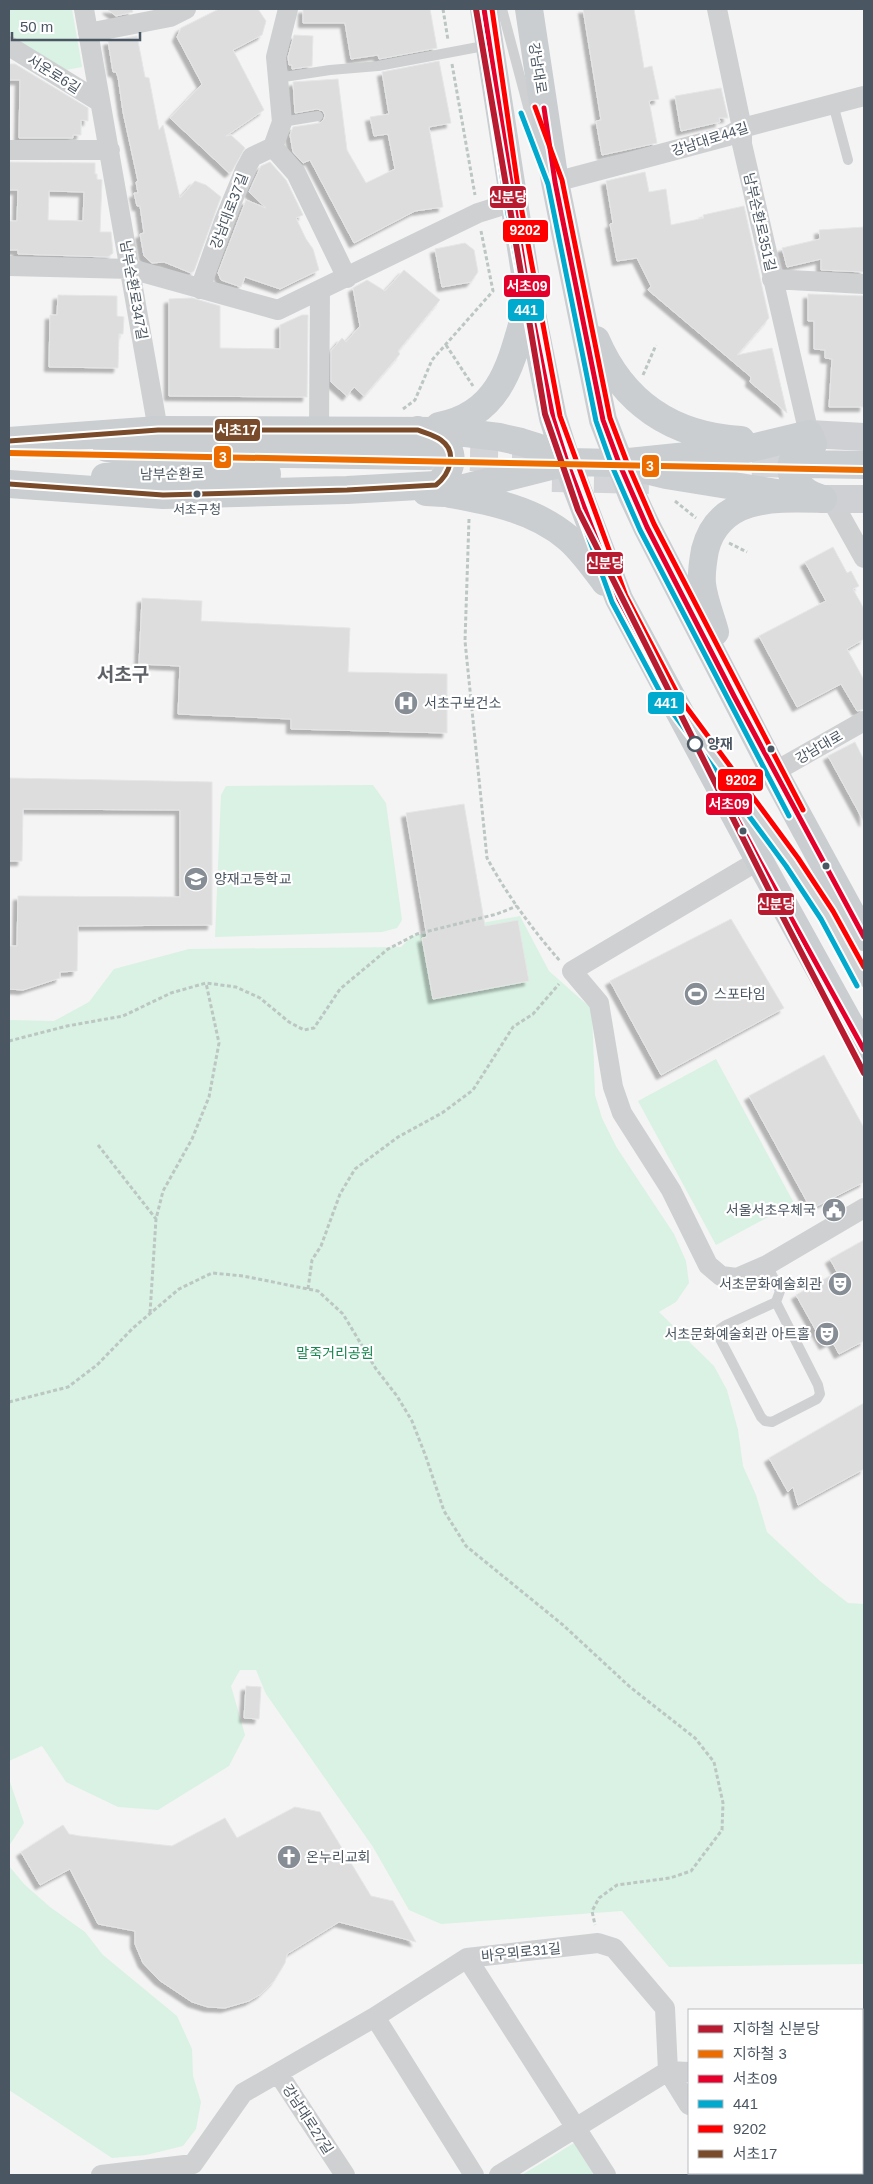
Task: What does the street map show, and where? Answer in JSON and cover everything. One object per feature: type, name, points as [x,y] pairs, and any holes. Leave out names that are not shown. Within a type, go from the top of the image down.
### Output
[{"type":"main road","points":[[484,9],[529,299],[552,418],[567,462],[619,599],[759,860],[864,1050]]},
{"type":"main road","name":"강남대로","points":[[529,9],[555,182],[603,420],[619,463],[647,527],[774,772],[864,937]]},
{"type":"main road","points":[[576,291],[601,352],[614,374],[632,396],[662,420],[704,435],[740,440],[809,434],[864,437]]},
{"type":"main road","points":[[9,442],[158,430],[319,430],[408,422],[459,421],[471,415],[488,402],[511,361],[529,299]]},
{"type":"main road","points":[[408,422],[499,437],[537,446],[567,462]]},
{"type":"main road","points":[[9,484],[163,495],[347,490],[436,485],[443,480],[449,471],[451,460],[449,450],[444,441],[408,422]]},
{"type":"main road","points":[[347,490],[431,475],[567,462],[619,463],[743,450],[809,434]]},
{"type":"main road","points":[[809,434],[813,444],[804,447],[796,455],[792,474],[801,489],[809,495],[817,486]]},
{"type":"main road","name":"남부순환로","points":[[9,442],[162,452],[431,475]]},
{"type":"main road","points":[[619,463],[666,475],[817,486],[864,484]]},
{"type":"main road","points":[[734,696],[702,585],[704,557],[712,531],[720,520],[742,506],[817,486],[864,465]]},
{"type":"main road","name":"남부순환로","points":[[9,484],[159,473],[431,475]]},
{"type":"main road","points":[[431,475],[546,523],[568,538],[619,599]]},
{"type":"main road","points":[[817,486],[864,499]]},
{"type":"street","name":"남부순환로347길","points":[[84,9],[158,430]]},
{"type":"street","points":[[88,33],[146,15],[170,17],[186,9]]},
{"type":"street","points":[[288,9],[276,58],[282,122],[273,147],[296,172],[347,278]]},
{"type":"street","name":"남부순환로351길","points":[[717,9],[742,128],[742,144],[809,434]]},
{"type":"street","name":"서운로6길","points":[[9,46],[100,102]]},
{"type":"street","name":"강남대로44길","points":[[555,182],[728,136],[742,128],[864,96]]},
{"type":"street","name":"강남대로37길","points":[[200,289],[224,220],[245,170],[252,158],[273,147]]},
{"type":"street","points":[[9,150],[110,150]]},
{"type":"street","points":[[9,266],[131,269],[278,310],[347,278],[478,212],[513,202]]},
{"type":"street","points":[[772,279],[864,284]]},
{"type":"street","points":[[319,430],[320,290]]},
{"type":"street","points":[[817,486],[864,558]]},
{"type":"street","name":"강남대로","points":[[774,772],[864,721]]},
{"type":"street","points":[[759,860],[572,971],[599,1003],[613,1087],[622,1113],[671,1190],[708,1265],[721,1276],[738,1278],[767,1265],[864,1208]]},
{"type":"street","points":[[598,1943],[614,1948],[665,2008],[668,2071],[688,2103]]},
{"type":"street","name":"바우뫼로31길","points":[[278,2073],[375,2017],[467,1958],[598,1943]]},
{"type":"street","points":[[467,1958],[606,2175]]},
{"type":"street","points":[[375,2017],[474,2175]]},
{"type":"street","points":[[499,2175],[668,2071],[688,2072]]},
{"type":"street","name":"강남대로27길","points":[[100,2175],[193,2164],[243,2093],[278,2073],[345,2175]]},
{"type":"lane","points":[[502,9],[530,118],[555,182]]},
{"type":"lane","points":[[277,78],[330,70],[378,66],[490,45]]},
{"type":"lane","points":[[833,104],[848,160]]},
{"type":"lane","points":[[282,122],[318,116]]},
{"type":"lane","points":[[673,701],[797,870],[827,915],[864,982]]},
{"type":"lane","points":[[767,1265],[780,1291],[776,1302],[726,1325],[720,1330],[718,1335],[761,1417],[765,1421],[772,1422],[816,1399],[820,1394],[818,1385],[776,1302]]},
{"type":"path","points":[[408,422],[432,360],[493,291],[443,9]]},
{"type":"path","points":[[446,345],[477,392]]},
{"type":"path","points":[[640,382],[656,345]]},
{"type":"path","points":[[675,501],[700,522]]},
{"type":"path","points":[[9,1402],[68,1387],[97,1365],[179,1289],[212,1273],[243,1276],[308,1289],[312,1260],[321,1246],[340,1194],[355,1169],[398,1137],[442,1113],[472,1090],[513,1027],[533,1014],[572,971],[564,966],[541,940],[503,888],[487,858],[465,641],[469,518]]},
{"type":"path","points":[[726,542],[747,552]]},
{"type":"path","points":[[9,1041],[67,1026],[123,1016],[171,993],[206,983],[236,987],[260,998],[289,1022],[304,1030],[314,1028],[340,989],[388,949],[417,934],[497,914],[517,906]]},
{"type":"path","points":[[150,1314],[156,1219],[163,1191],[192,1139],[209,1097],[219,1043],[206,983]]},
{"type":"path","points":[[98,1145],[156,1219]]},
{"type":"path","points":[[243,1276],[318,1292],[342,1314],[412,1421],[444,1511],[466,1546],[562,1625],[630,1687],[695,1738],[714,1762],[723,1803],[722,1830],[690,1871],[670,1878],[617,1885],[599,1898],[592,1911],[598,1943]]},
{"type":"green space","points":[[9,9],[72,9],[82,67],[66,70],[9,35]]},
{"type":"green space","points":[[373,785],[386,803],[402,920],[397,928],[382,932],[215,937],[221,795],[226,786]]},
{"type":"green space","name":"말죽거리공원","points":[[520,916],[549,971],[592,1009],[595,1095],[602,1118],[617,1148],[674,1234],[686,1261],[689,1283],[676,1302],[659,1312],[714,1366],[727,1390],[738,1430],[743,1466],[756,1495],[767,1532],[820,1581],[848,1603],[864,1604],[864,1964],[669,1967],[622,1911],[441,1924],[409,1910],[373,1847],[266,1694],[256,1670],[240,1670],[231,1686],[245,1735],[229,1766],[158,1810],[118,1807],[66,1782],[42,1746],[9,1761],[9,1020],[54,1021],[89,1002],[114,969],[189,949],[401,947],[412,936]]},
{"type":"green space","points":[[716,1059],[794,1203],[716,1245],[638,1101]]},
{"type":"green space","points":[[9,1779],[24,1823],[9,1846]]},
{"type":"green space","points":[[9,1866],[24,1884],[50,1907],[85,1932],[103,1955],[177,2016],[192,2049],[193,2076],[201,2102],[196,2129],[183,2146],[146,2155],[112,2158],[9,2090]]},
{"type":"green space","points":[[574,2143],[594,2175],[522,2175]]},
{"type":"building","points":[[107,9],[132,9],[133,12],[116,16]]},
{"type":"building","points":[[219,9],[258,9],[266,21],[262,35],[233,50],[264,110],[226,136],[231,135],[245,148],[229,173],[170,118],[202,84],[177,37],[181,28]]},
{"type":"building","points":[[303,9],[430,9],[437,48],[379,59],[378,55],[351,59],[345,23],[303,23]]},
{"type":"building","points":[[583,9],[634,9],[644,68],[652,66],[659,99],[649,101],[657,143],[602,155],[596,121],[601,120]]},
{"type":"building","points":[[294,35],[313,36],[312,66],[292,69],[292,65],[289,65],[288,57]]},
{"type":"building","points":[[137,36],[145,77],[149,78],[159,130],[163,125],[180,198],[195,181],[206,185],[221,197],[194,271],[191,273],[164,262],[152,263],[144,256],[140,234],[144,233],[140,206],[137,206],[134,193],[138,193],[136,182],[138,181],[123,112],[118,77],[116,72],[113,72],[108,41]]},
{"type":"building","points":[[439,61],[451,123],[429,127],[443,207],[415,211],[354,243],[310,160],[303,163],[293,152],[290,135],[293,127],[320,123],[325,115],[323,111],[317,109],[295,113],[293,82],[338,79],[347,150],[366,183],[395,169],[388,134],[374,136],[370,117],[389,114],[382,72]]},
{"type":"building","points":[[9,64],[15,64],[88,108],[88,121],[81,120],[81,135],[73,135],[73,138],[19,138],[20,80],[9,80]]},
{"type":"building","points":[[721,88],[728,118],[719,118],[720,122],[681,131],[675,96]]},
{"type":"building","points":[[9,162],[95,163],[97,179],[102,180],[100,232],[111,232],[113,253],[108,257],[18,254],[18,250],[9,250],[9,221],[17,221],[18,190],[9,190]],"holes":[[[49,191],[84,192],[83,221],[48,220]]]},
{"type":"building","points":[[270,162],[286,180],[303,215],[296,218],[313,249],[319,270],[280,289],[245,277],[241,287],[221,280],[218,273],[246,200],[266,208],[249,192],[261,166]]},
{"type":"building","points":[[645,172],[649,192],[666,189],[671,225],[704,218],[703,215],[744,206],[769,318],[737,355],[772,348],[787,413],[750,382],[751,377],[648,290],[651,286],[637,258],[617,261],[610,224],[613,223],[606,181]]},
{"type":"building","points":[[864,227],[864,272],[821,270],[821,259],[787,267],[782,248],[820,239],[819,230]]},
{"type":"building","points":[[465,243],[474,250],[478,272],[471,282],[442,287],[435,249]]},
{"type":"building","points":[[404,270],[440,300],[398,351],[400,354],[364,396],[354,387],[347,396],[331,382],[331,351],[342,338],[346,342],[360,326],[353,288],[367,280],[385,291]]},
{"type":"building","points":[[808,294],[864,296],[864,407],[829,407],[832,359],[825,358],[825,350],[814,349],[814,321],[808,321]]},
{"type":"building","points":[[58,295],[117,296],[117,316],[124,317],[123,334],[119,334],[118,368],[49,367],[50,315],[57,315]]},
{"type":"building","points":[[192,298],[220,306],[220,348],[280,349],[280,325],[302,315],[308,315],[307,397],[169,396],[169,299]]},
{"type":"building","points":[[833,547],[847,573],[851,571],[859,586],[853,589],[864,609],[864,639],[847,649],[864,680],[864,709],[857,711],[841,684],[797,707],[759,636],[826,601],[805,562]]},
{"type":"building","points":[[142,598],[202,601],[201,621],[350,628],[348,672],[447,674],[447,733],[291,729],[291,719],[178,714],[180,666],[139,664]]},
{"type":"building","points":[[855,742],[864,760],[864,822],[828,756]]},
{"type":"building","name":"양재고등학교","points":[[9,778],[212,782],[212,925],[78,926],[77,971],[60,972],[60,978],[23,990],[9,989],[9,946],[17,946],[18,896],[180,897],[180,810],[23,809],[22,861],[9,861]]},
{"type":"building","points":[[464,804],[485,926],[518,920],[529,981],[433,999],[422,938],[427,937],[406,813]]},
{"type":"building","name":"스포타임","points":[[731,919],[784,1008],[661,1075],[610,981]]},
{"type":"building","points":[[824,1055],[864,1128],[864,1182],[811,1209],[749,1096]]},
{"type":"building","name":"서초문화예술회관","points":[[864,1240],[864,1341],[839,1354],[832,1341],[824,1345],[796,1295],[837,1272],[830,1259]]},
{"type":"building","points":[[864,1403],[864,1469],[798,1505],[793,1487],[788,1492],[769,1458]]},
{"type":"building","points":[[246,1686],[261,1687],[259,1719],[244,1718]]},
{"type":"building","points":[[295,1807],[320,1812],[371,1896],[393,1901],[416,1942],[339,1922],[287,1954],[285,1963],[274,1981],[261,1994],[249,2001],[225,2008],[208,2007],[192,2002],[159,1980],[143,1963],[135,1944],[135,1931],[98,1924],[70,1869],[40,1885],[21,1852],[63,1825],[69,1834],[172,1846],[225,1818],[237,1838]]},
{"type":"tunnel","points":[[428,456],[562,459]]},
{"type":"tunnel","points":[[710,462],[806,464]]},
{"type":"tunnel","points":[[552,478],[649,480]]},
{"type":"metro line","name":"신분당","points":[[476,9],[545,414],[578,510],[774,900],[864,1073]]},
{"type":"metro line","name":"3","points":[[9,453],[864,470]]},
{"type":"transit line","name":"서초09","points":[[484,9],[529,299],[553,418],[567,462],[619,599],[759,860],[864,1050]]},
{"type":"transit line","name":"9202","points":[[492,9],[520,201],[560,416],[626,596],[679,697],[798,858],[833,911],[864,967]]},
{"type":"transit line","name":"441","points":[[477,10],[506,203],[546,420],[612,602],[667,705],[786,866],[821,919],[857,986]]},
{"type":"transit line","name":"9202","points":[[535,107],[562,180],[610,418],[626,460],[654,524],[803,810]]},
{"type":"transit line","name":"서초09","points":[[544,108],[555,182],[603,420],[619,463],[647,527],[734,696],[864,937]]},
{"type":"transit line","name":"441","points":[[521,113],[548,184],[596,421],[612,466],[640,530],[789,816]]},
{"type":"transit line","name":"서초17","points":[[9,441],[158,430],[418,430],[441,440],[446,445],[451,457],[445,475],[436,485],[347,490],[163,495],[9,484]]},
{"type":"place","name":"서초구청","points":[[197,494]]},
{"type":"place","name":"서초구보건소","points":[[406,703]]},
{"type":"place","name":"양재","points":[[695,744]]},
{"type":"place","name":"양재고등학교","points":[[196,879]]},
{"type":"place","name":"스포타임","points":[[696,994]]},
{"type":"place","name":"서울서초우체국","points":[[834,1210]]},
{"type":"place","name":"서초문화예술회관","points":[[840,1284]]},
{"type":"place","name":"서초문화예술회관 아트홀","points":[[827,1334]]},
{"type":"place","name":"온누리교회","points":[[289,1857]]},
{"type":"district","name":"서초구","points":[[123,674]]}]
